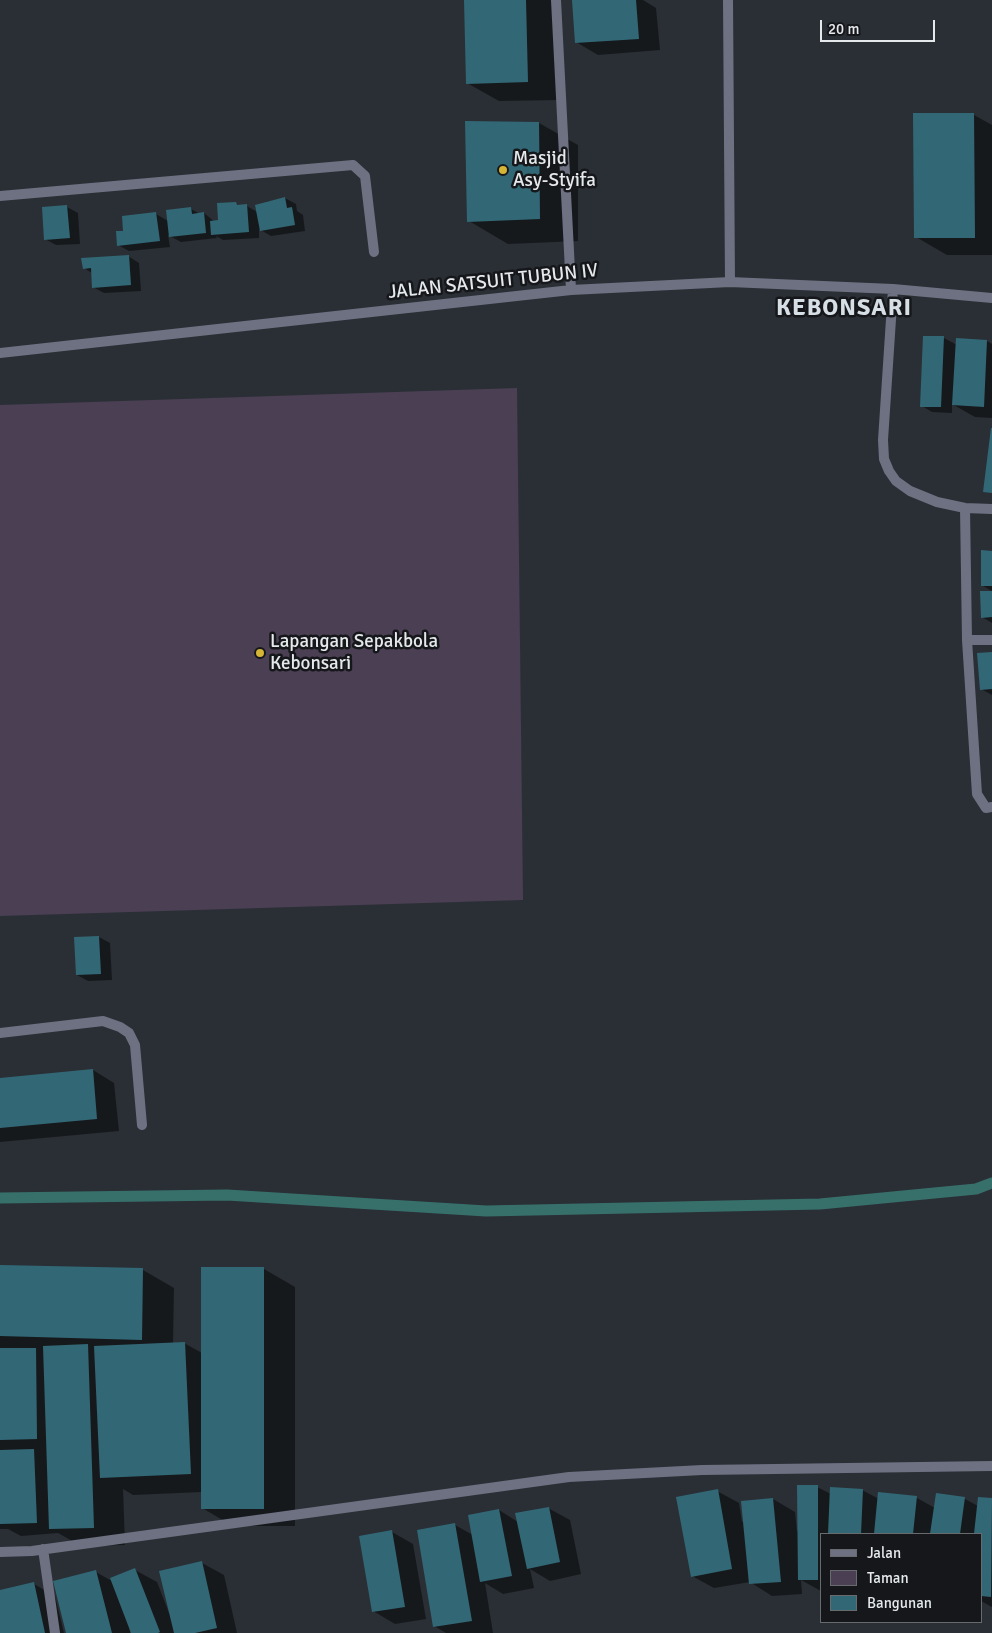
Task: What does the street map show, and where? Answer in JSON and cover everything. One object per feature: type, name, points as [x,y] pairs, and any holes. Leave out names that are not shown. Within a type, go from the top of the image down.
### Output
[{"type":"street","points":[[556,0],[571,290]]},
{"type":"street","points":[[728,0],[730,282]]},
{"type":"street","points":[[0,196],[353,165],[364,176],[374,252]]},
{"type":"street","name":"JALAN SATSUIT TUBUN IV","points":[[0,353],[571,290],[730,282],[893,289],[992,298]]},
{"type":"street","points":[[893,289],[884,459],[896,481],[910,491],[937,502],[966,508],[992,508]]},
{"type":"street","points":[[966,508],[967,640],[977,794],[986,808],[992,807]]},
{"type":"street","points":[[967,640],[992,640]]},
{"type":"street","points":[[0,1033],[103,1021],[120,1026],[129,1033],[135,1045],[142,1126]]},
{"type":"street","points":[[0,1552],[43,1549],[569,1477],[702,1470],[992,1466]]},
{"type":"street","points":[[43,1549],[55,1633]]},
{"type":"green space","name":"Lapangan Sepakbola Kebonsari","points":[[517,388],[523,900],[0,916],[0,405]]},
{"type":"building","points":[[464,0],[526,0],[528,82],[466,84]]},
{"type":"building","points":[[572,0],[636,0],[639,39],[575,43]]},
{"type":"building","points":[[913,113],[974,113],[975,238],[914,238]]},
{"type":"building","name":"Masjid Asy-Styifa","points":[[465,121],[539,122],[540,219],[467,222]]},
{"type":"building","points":[[285,197],[287,208],[292,207],[295,225],[260,231],[255,205]]},
{"type":"building","points":[[236,202],[237,205],[247,204],[249,232],[211,235],[210,221],[218,220],[217,203]]},
{"type":"building","points":[[67,205],[70,238],[44,240],[42,207]]},
{"type":"building","points":[[191,207],[192,214],[204,212],[206,233],[169,237],[166,210]]},
{"type":"building","points":[[156,212],[160,241],[117,246],[116,231],[123,231],[122,216]]},
{"type":"building","points":[[129,255],[131,285],[92,288],[91,268],[83,269],[81,258]]},
{"type":"building","points":[[923,336],[944,336],[941,407],[920,407]]},
{"type":"building","points":[[956,338],[987,340],[984,407],[952,405]]},
{"type":"building","points":[[992,428],[992,493],[983,492]]},
{"type":"building","points":[[981,550],[992,551],[992,586],[981,586]]},
{"type":"building","points":[[980,591],[992,591],[992,617],[981,618]]},
{"type":"building","points":[[992,652],[992,689],[980,690],[977,653]]},
{"type":"building","points":[[99,936],[101,974],[76,975],[74,937]]},
{"type":"building","points":[[93,1069],[97,1119],[0,1128],[0,1078]]},
{"type":"building","points":[[0,1265],[143,1268],[142,1340],[0,1336]]},
{"type":"building","points":[[201,1267],[264,1267],[264,1509],[201,1509]]},
{"type":"building","points":[[185,1342],[191,1474],[100,1478],[94,1346]]},
{"type":"building","points":[[88,1344],[94,1528],[49,1529],[43,1346]]},
{"type":"building","points":[[0,1348],[36,1348],[37,1439],[0,1440]]},
{"type":"building","points":[[34,1449],[37,1523],[0,1524],[0,1450]]},
{"type":"building","points":[[797,1485],[818,1485],[818,1580],[798,1580]]},
{"type":"building","points":[[830,1487],[863,1489],[861,1533],[828,1533]]},
{"type":"building","points":[[718,1489],[732,1569],[691,1577],[676,1497]]},
{"type":"building","points":[[878,1492],[917,1496],[913,1533],[874,1533]]},
{"type":"building","points":[[936,1493],[965,1497],[960,1533],[930,1533]]},
{"type":"building","points":[[978,1497],[992,1498],[991,1597],[982,1596],[982,1533],[974,1533]]},
{"type":"building","points":[[773,1498],[781,1582],[749,1584],[741,1501]]},
{"type":"building","points":[[549,1507],[560,1562],[527,1569],[515,1513]]},
{"type":"building","points":[[499,1509],[512,1576],[480,1582],[468,1515]]},
{"type":"building","points":[[455,1523],[472,1621],[433,1627],[417,1530]]},
{"type":"building","points":[[392,1530],[405,1607],[372,1612],[359,1536]]},
{"type":"building","points":[[202,1561],[217,1628],[195,1633],[174,1633],[159,1571]]},
{"type":"building","points":[[135,1568],[160,1632],[158,1633],[131,1633],[110,1578]]},
{"type":"building","points":[[96,1570],[112,1633],[66,1633],[53,1581]]},
{"type":"building","points":[[34,1582],[45,1633],[0,1633],[0,1590]]},
{"type":"waterway","points":[[0,1198],[227,1195],[486,1211],[820,1204],[976,1189],[992,1183]]},
{"type":"place","name":"Masjid Asy-Styifa","points":[[503,170]]},
{"type":"place","name":"Lapangan Sepakbola Kebonsari","points":[[260,653]]},
{"type":"district","name":"KEBONSARI","points":[[844,309]]}]
